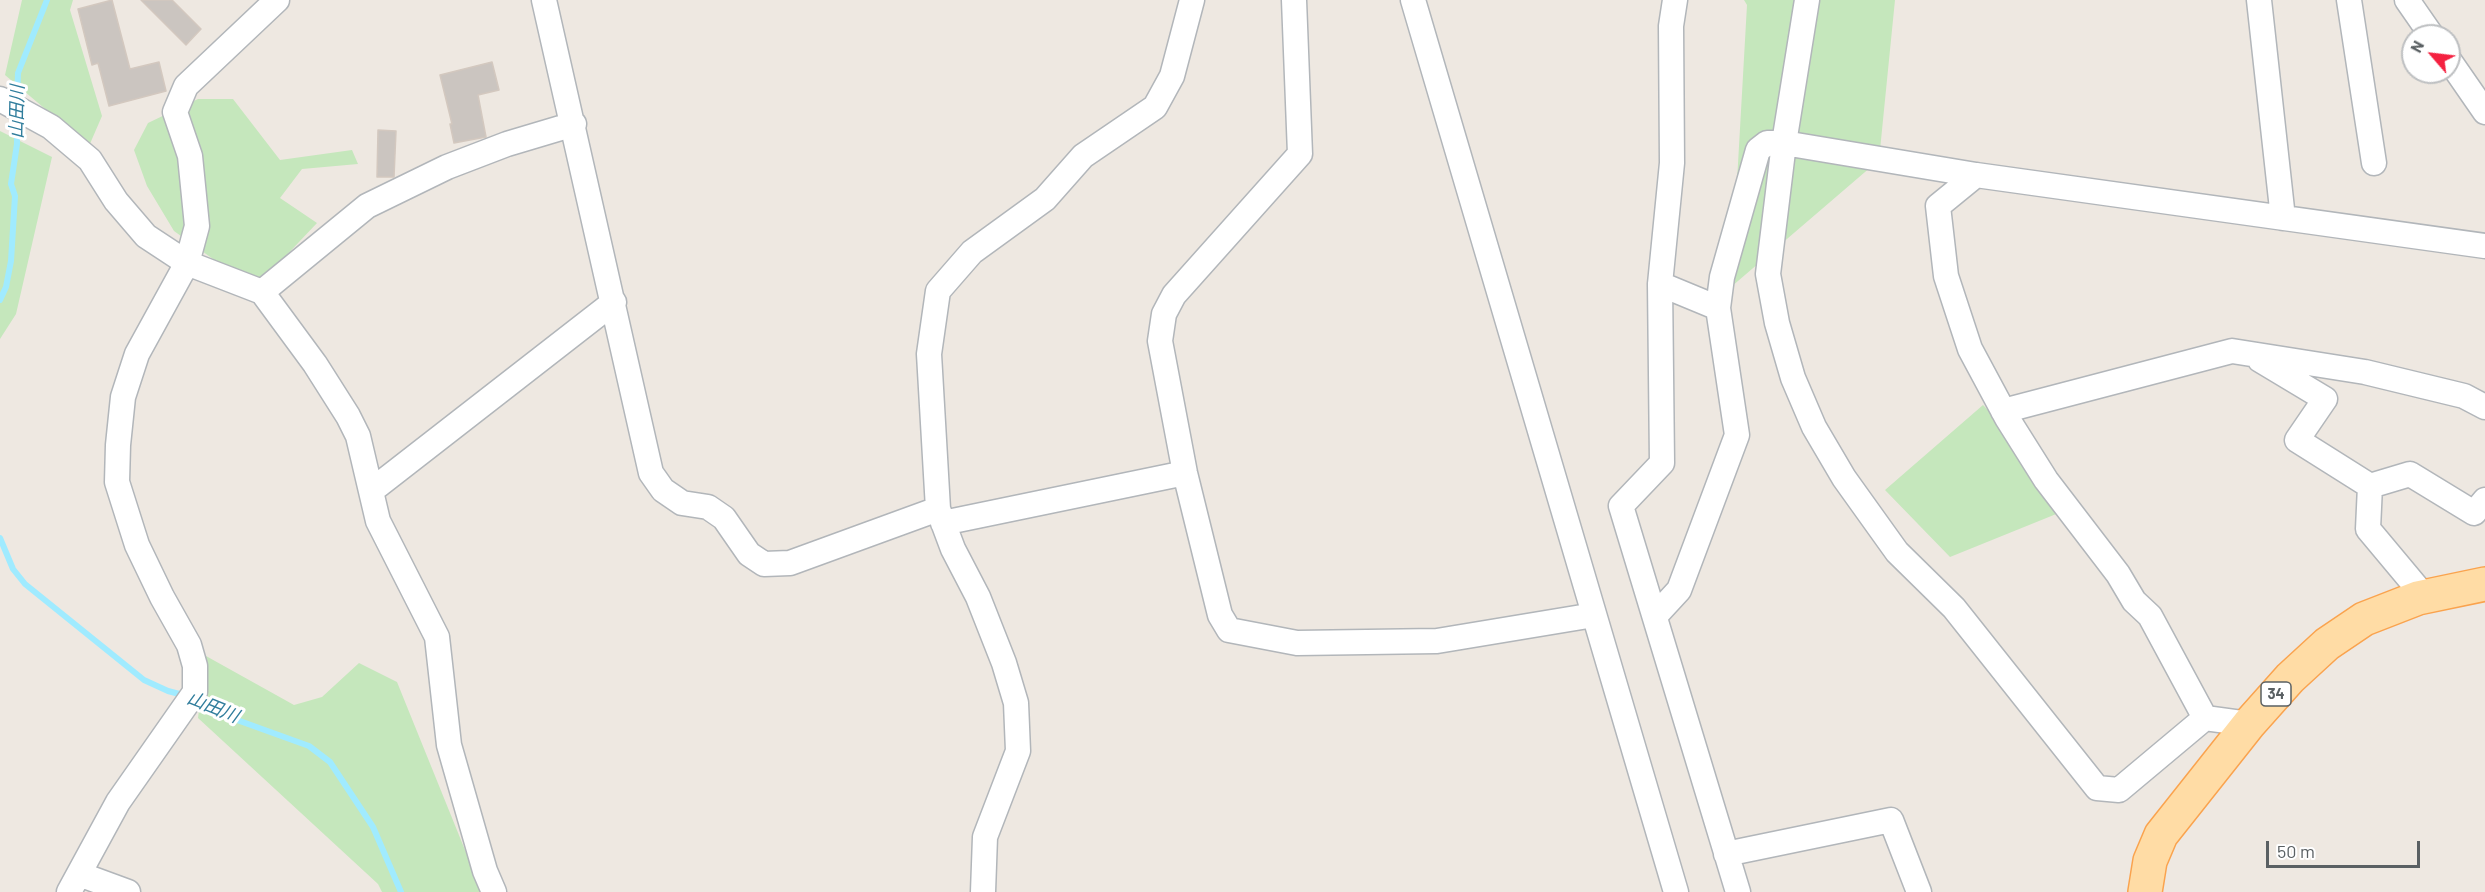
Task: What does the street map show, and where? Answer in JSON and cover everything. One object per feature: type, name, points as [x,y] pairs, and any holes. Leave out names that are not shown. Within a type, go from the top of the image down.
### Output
[{"type":"main road","name":"34","points":[[2145,892],[2150,861],[2161,835],[2249,724],[2290,678],[2327,644],[2364,619],[2424,596],[2485,584]]},
{"type":"street","points":[[128,892],[74,883],[118,802],[195,692],[195,666],[189,645],[136,545],[117,482],[123,397],[137,354],[187,262],[196,226],[189,156],[175,112],[186,87],[277,0]]},
{"type":"street","points":[[544,0],[574,124],[651,473],[663,490],[682,503],[708,507],[724,518],[749,554],[764,564],[790,563],[941,516],[1185,473]]},
{"type":"street","points":[[983,892],[985,837],[1018,752],[1016,703],[1004,663],[978,597],[953,549],[941,516],[929,354],[938,291],[972,252],[1045,199],[1083,156],[1155,106],[1172,76],[1192,0]]},
{"type":"street","points":[[1294,0],[1300,154],[1174,295],[1164,314],[1160,340],[1185,473],[1220,615],[1229,630],[1296,643],[1437,641],[1594,615]]},
{"type":"street","points":[[1413,0],[1594,615],[1672,892]]},
{"type":"street","points":[[1675,0],[1671,26],[1672,163],[1660,284],[1662,463],[1621,506],[1738,892]]},
{"type":"street","points":[[1808,0],[1784,143],[1768,274],[1777,323],[1793,378],[1814,427],[1844,478],[1897,552],[1954,608],[2097,788],[2120,790],[2205,718],[2249,724]]},
{"type":"street","points":[[2259,0],[2283,218]]},
{"type":"street","points":[[2349,0],[2374,163]]},
{"type":"street","points":[[2407,0],[2424,24]]},
{"type":"street","points":[[2461,77],[2485,112]]},
{"type":"street","points":[[0,99],[51,128],[90,160],[116,201],[146,236],[187,262],[262,292],[315,364],[348,416],[358,436],[378,521],[437,637],[449,745],[485,871],[494,892]]},
{"type":"street","points":[[262,292],[367,206],[447,167],[507,144],[574,124]]},
{"type":"street","points":[[1654,616],[1679,590],[1737,435],[1718,308],[1722,277],[1758,150],[1767,143],[1784,143],[1976,175],[2485,246]]},
{"type":"street","points":[[1976,175],[1938,206],[1946,276],[1970,350],[2003,411],[2046,480],[2118,574],[2134,601],[2150,616],[2205,718]]},
{"type":"street","points":[[1660,284],[1718,308]]},
{"type":"street","points":[[371,491],[614,302]]},
{"type":"street","points":[[2003,411],[2232,351],[2365,372],[2464,396],[2485,407]]},
{"type":"street","points":[[2250,354],[2325,399],[2296,440],[2370,486],[2410,474],[2474,513],[2485,500]]},
{"type":"street","points":[[2370,486],[2368,529],[2424,596]]},
{"type":"street","points":[[1726,854],[1891,820],[1919,892]]},
{"type":"green space","points":[[22,0],[73,0],[70,10],[102,116],[89,146],[5,75]]},
{"type":"green space","points":[[1744,0],[1895,0],[1879,160],[1731,287],[1747,5]]},
{"type":"green space","points":[[198,99],[233,99],[280,160],[352,150],[358,164],[302,169],[280,198],[317,223],[263,280],[220,264],[174,231],[147,186],[134,150],[148,123]]},
{"type":"green space","points":[[0,131],[52,157],[16,314],[0,339]]},
{"type":"green space","points":[[1983,405],[2081,504],[1950,557],[1885,490]]},
{"type":"green space","points":[[206,656],[294,705],[322,697],[359,663],[397,682],[482,892],[382,892],[378,884],[198,718]]},
{"type":"building","points":[[112,0],[130,69],[159,62],[166,91],[109,106],[98,63],[92,65],[78,9]]},
{"type":"building","points":[[141,0],[172,0],[201,29],[186,45]]},
{"type":"building","points":[[492,62],[499,90],[478,95],[486,137],[454,143],[450,124],[452,124],[440,75]]},
{"type":"building","points":[[378,130],[396,131],[394,177],[377,177]]},
{"type":"waterway","name":"山田川","points":[[17,102],[18,73],[47,0]]},
{"type":"waterway","name":"山田川","points":[[0,300],[6,287],[11,261],[15,196],[11,184],[17,144],[17,115]]},
{"type":"waterway","name":"山田川","points":[[0,538],[13,569],[25,584],[144,680],[168,691],[187,696]]},
{"type":"waterway","name":"山田川","points":[[197,699],[237,720],[309,746],[330,762],[373,827],[401,892]]}]
